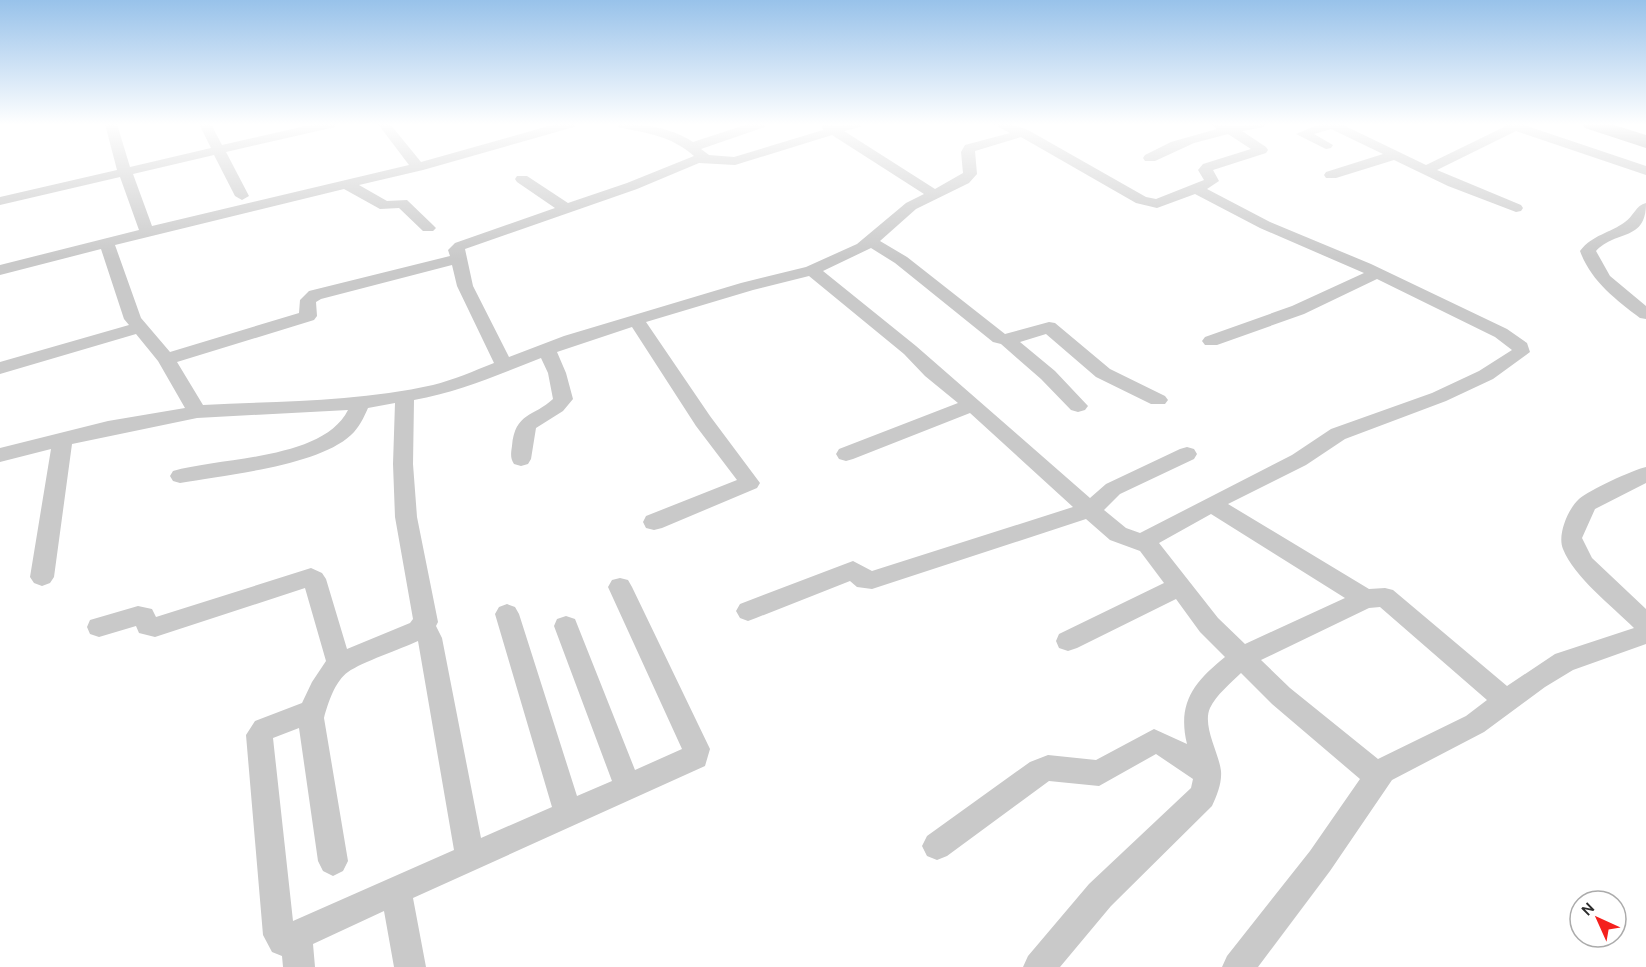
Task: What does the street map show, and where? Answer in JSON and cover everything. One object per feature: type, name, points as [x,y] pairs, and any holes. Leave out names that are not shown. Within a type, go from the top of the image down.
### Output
[{"type":"street","points":[[0,201],[128,169]]},
{"type":"street","points":[[229,169],[242,196]]},
{"type":"street","points":[[0,270],[409,169]]},
{"type":"street","points":[[504,366],[474,306],[456,250],[466,242],[567,209],[660,169]]},
{"type":"street","points":[[895,169],[934,194]]},
{"type":"street","points":[[0,455],[63,438],[197,412],[361,403],[405,397],[473,378],[546,348],[747,286],[812,270],[871,242],[892,220],[911,206],[964,180],[970,174],[970,169]]},
{"type":"street","points":[[1088,169],[1149,203],[1157,204],[1212,181],[1206,169]]},
{"type":"street","points":[[1330,175],[1349,169]]},
{"type":"street","points":[[124,170],[147,232]]},
{"type":"street","points":[[1426,170],[1516,208]]},
{"type":"street","points":[[522,179],[567,209]]},
{"type":"street","points":[[345,184],[385,206],[403,204],[428,228]]},
{"type":"street","points":[[1142,542],[1299,460],[1338,434],[1439,397],[1486,375],[1521,352],[1521,347],[1515,341],[1501,333],[1377,273],[1265,225],[1196,189]]},
{"type":"street","points":[[1646,207],[1631,226],[1604,236],[1593,243],[1588,251],[1601,276],[1646,314]]},
{"type":"street","points":[[106,242],[133,319],[166,359],[197,412]]},
{"type":"street","points":[[871,242],[901,260],[999,338],[1007,340],[1048,375],[1078,406]]},
{"type":"street","points":[[166,359],[308,316],[308,300],[315,296],[458,259]]},
{"type":"street","points":[[812,270],[900,341],[932,372],[1124,538],[1142,542],[1156,553],[1209,626],[1281,696],[1378,776]]},
{"type":"street","points":[[1211,341],[1298,310],[1377,273]]},
{"type":"street","points":[[636,320],[703,421],[750,483],[654,522]]},
{"type":"street","points":[[0,369],[141,327]]},
{"type":"street","points":[[1007,340],[1049,327],[1103,373],[1158,400]]},
{"type":"street","points":[[521,459],[523,433],[528,423],[558,407],[563,399],[557,373],[546,348]]},
{"type":"street","points":[[333,861],[311,718],[312,711],[331,673],[339,664],[419,630],[426,622],[405,517],[403,464],[405,397]]},
{"type":"street","points":[[180,476],[312,449],[344,431],[352,423],[361,403]]},
{"type":"street","points":[[846,454],[971,405]]},
{"type":"street","points":[[42,577],[63,438]]},
{"type":"street","points":[[748,611],[853,570],[865,581],[872,580],[1090,510],[1113,489],[1187,454]]},
{"type":"street","points":[[1646,474],[1587,504],[1576,523],[1571,538],[1574,549],[1584,564],[1646,624]]},
{"type":"street","points":[[1211,504],[1366,598]]},
{"type":"street","points":[[99,627],[142,616],[148,626],[155,627],[311,577],[314,579],[339,664]]},
{"type":"street","points":[[312,711],[264,729],[259,735],[279,935],[283,941],[692,760],[697,753],[620,586]]},
{"type":"street","points":[[1068,641],[1178,586]]},
{"type":"street","points":[[1039,967],[1101,895],[1202,797],[1208,786],[1208,773],[1196,724],[1196,710],[1201,700],[1220,678],[1242,658],[1366,598],[1385,597],[1508,701]]},
{"type":"street","points":[[507,614],[568,814]]},
{"type":"street","points":[[424,626],[430,638],[470,858]]},
{"type":"street","points":[[566,626],[628,788]]},
{"type":"street","points":[[1238,967],[1320,861],[1378,776],[1391,765],[1475,724],[1536,679],[1564,662],[1646,634]]},
{"type":"street","points":[[937,846],[1040,771],[1048,768],[1100,773],[1154,741],[1167,746],[1208,773]]},
{"type":"street","points":[[396,891],[410,967]]},
{"type":"street","points":[[296,936],[299,967]]}]
